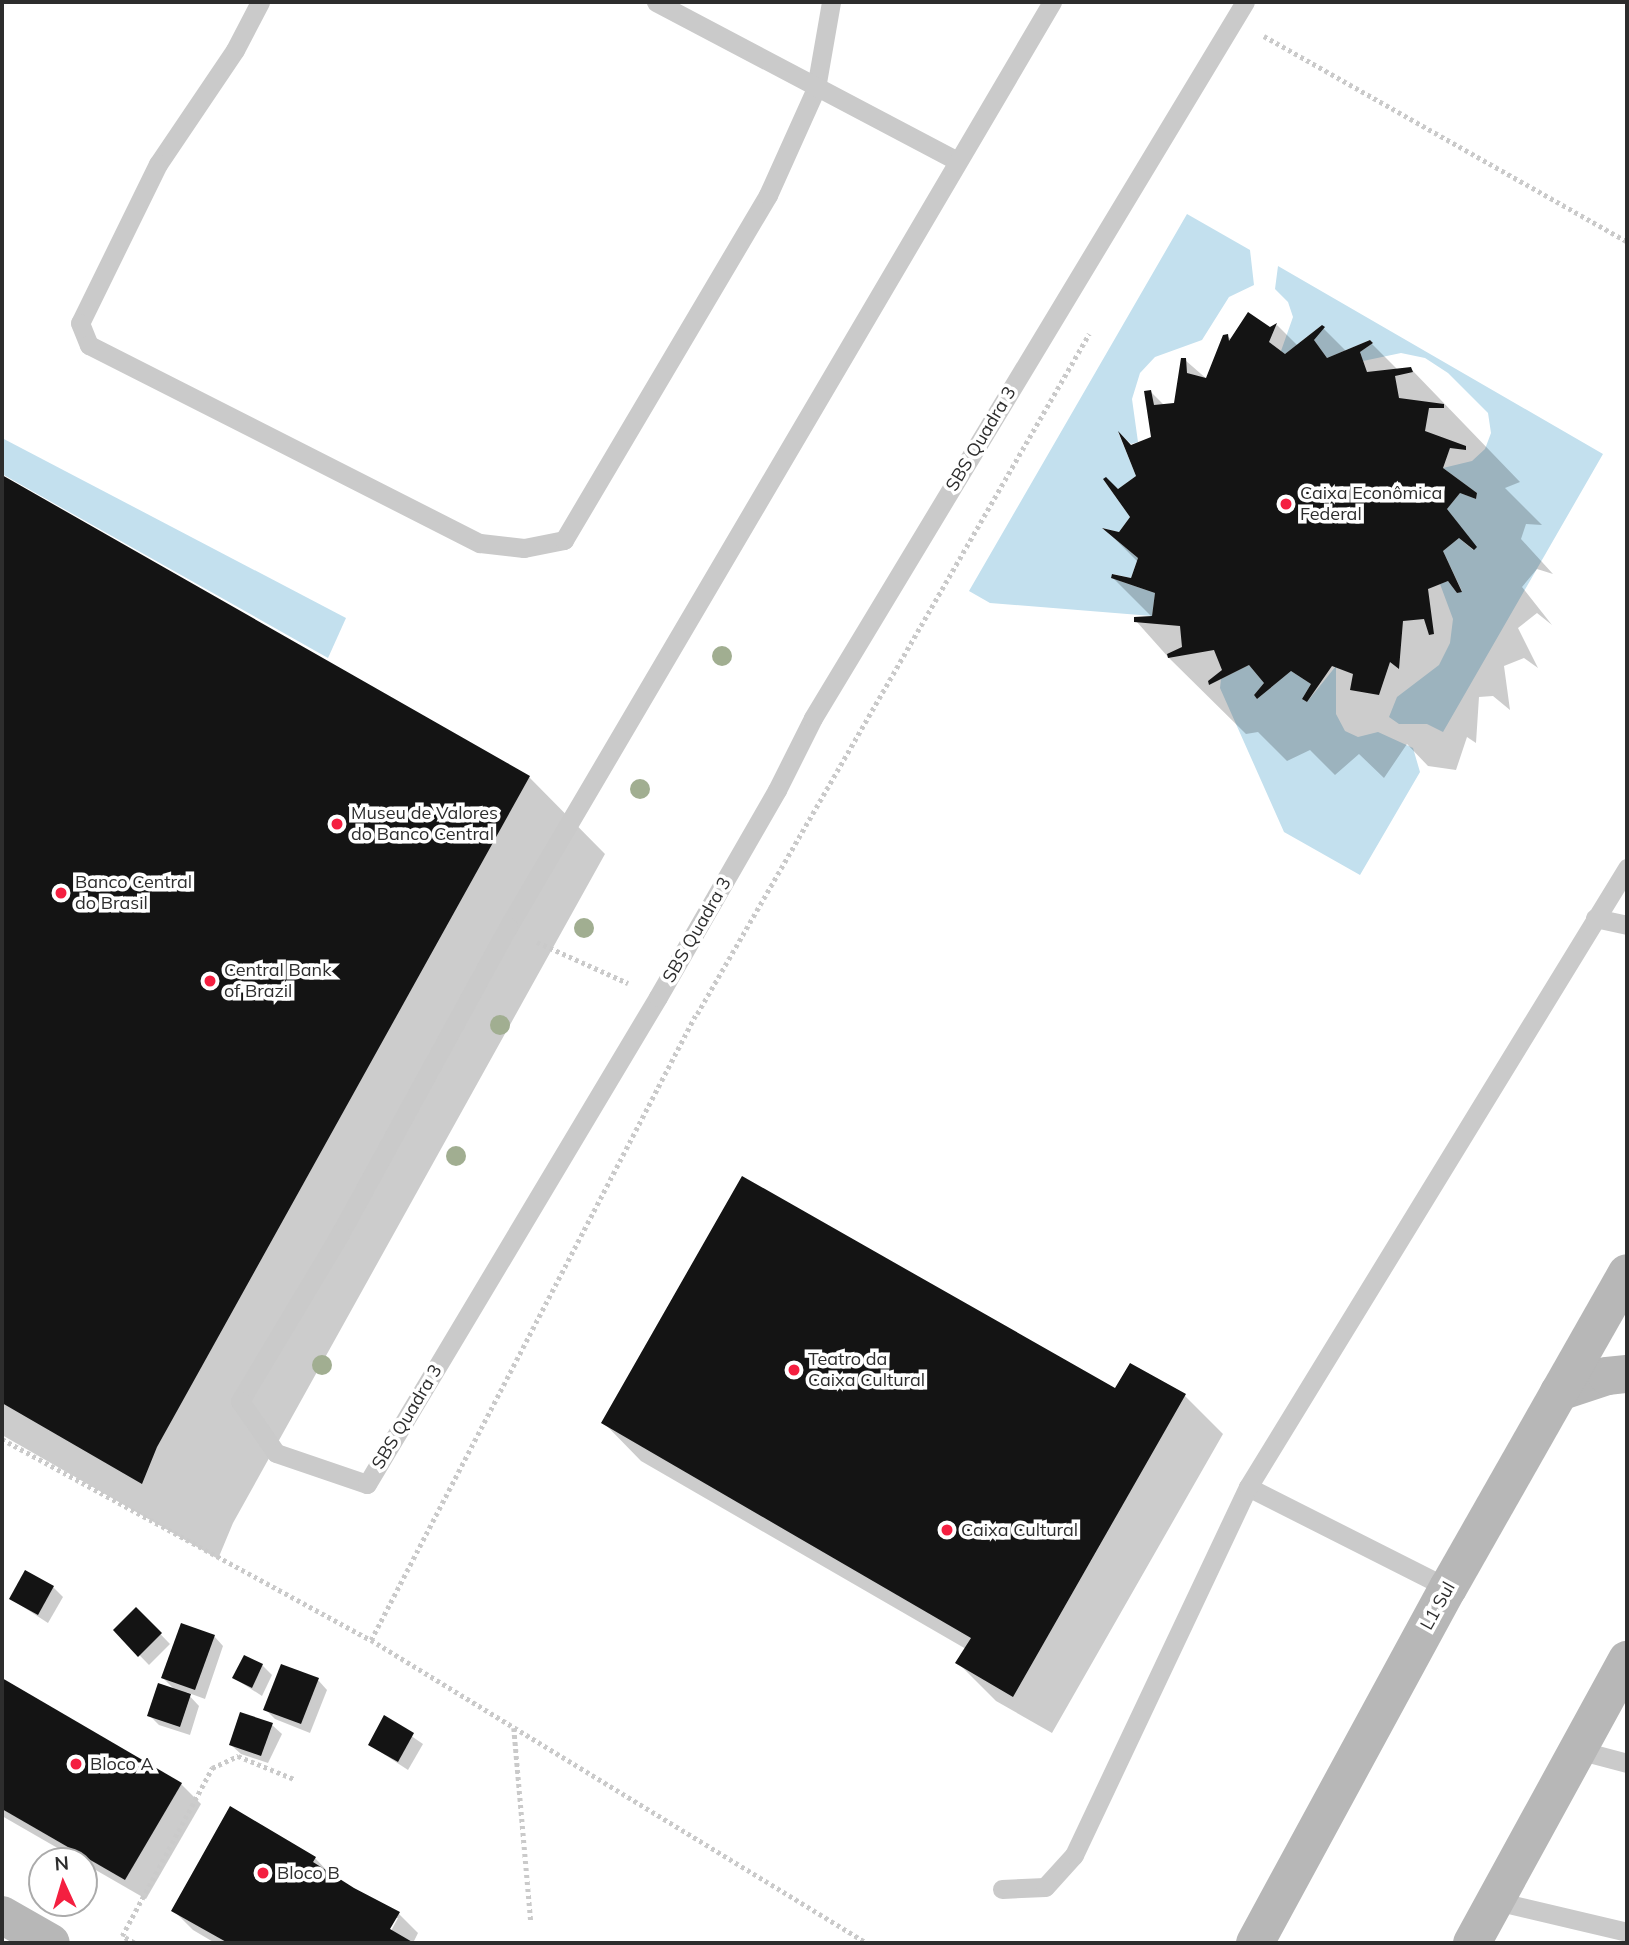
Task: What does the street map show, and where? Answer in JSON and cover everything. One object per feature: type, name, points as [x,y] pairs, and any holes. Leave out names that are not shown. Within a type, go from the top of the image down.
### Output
[{"type":"street","name":"L1 Sul","points":[[1255,1943],[1447,1588],[1627,1273]]},
{"type":"street","points":[[1559,1392],[1607,1376],[1627,1374]]},
{"type":"street","points":[[1472,1943],[1627,1660]]},
{"type":"street","points":[[2,1915],[51,1943]]},
{"type":"lane","points":[[260,2],[235,50],[158,163],[80,323],[89,345],[480,543],[524,548],[564,540],[768,195],[816,88],[831,2]]},
{"type":"lane","points":[[656,2],[957,161]]},
{"type":"lane","name":"SBS Quadra 3","points":[[1052,2],[508,927],[340,1234],[240,1401],[276,1453],[367,1484],[658,997],[777,790],[813,718],[1245,2]]},
{"type":"lane","points":[[1002,1889],[1045,1887],[1074,1855],[1248,1487],[1627,868]]},
{"type":"lane","points":[[1595,918],[1627,925]]},
{"type":"lane","points":[[1248,1487],[1447,1588]]},
{"type":"lane","points":[[1578,1750],[1627,1763]]},
{"type":"lane","points":[[1496,1901],[1627,1932]]},
{"type":"path","points":[[1255,42],[1266,23]]},
{"type":"path","points":[[1260,34],[1627,241]]},
{"type":"path","points":[[371,1640],[697,1014],[1094,325]]},
{"type":"path","points":[[555,951],[697,1014]]},
{"type":"path","points":[[2,1439],[371,1640],[867,1943]]},
{"type":"path","points":[[514,1727],[531,1921]]},
{"type":"path","points":[[134,1943],[122,1936],[212,1768],[237,1756],[294,1779]]},
{"type":"water","points":[[1187,214],[1250,250],[1254,285],[1229,297],[1202,340],[1155,357],[1140,373],[1132,399],[1138,442],[1131,444],[1118,432],[1136,476],[1118,489],[1103,479],[1130,517],[1119,532],[1102,528],[1138,558],[1131,578],[1113,574],[1111,578],[1155,593],[1152,616],[990,603],[969,591]]},
{"type":"water","points":[[1278,266],[1603,454],[1443,732],[1427,724],[1399,724],[1389,717],[1397,697],[1439,665],[1450,643],[1453,619],[1440,584],[1448,581],[1457,593],[1462,591],[1443,551],[1459,538],[1473,550],[1476,547],[1447,509],[1460,493],[1476,499],[1477,493],[1443,468],[1472,461],[1485,449],[1491,433],[1488,413],[1448,373],[1425,358],[1401,353],[1363,361],[1360,352],[1373,343],[1370,340],[1327,358],[1314,340],[1322,325],[1285,354],[1281,351],[1293,317],[1288,302],[1275,289]]},
{"type":"water","points":[[2,438],[346,618],[328,658],[2,474]]},
{"type":"water","points":[[1249,665],[1264,683],[1254,695],[1257,699],[1291,671],[1311,684],[1302,699],[1307,702],[1336,666],[1336,714],[1345,731],[1358,737],[1378,732],[1413,748],[1420,772],[1360,875],[1284,832],[1220,688],[1221,679]]},
{"type":"building","name":"Caixa Econômica Federal","points":[[1248,312],[1270,327],[1277,323],[1269,342],[1285,354],[1322,325],[1325,327],[1314,340],[1327,358],[1370,340],[1373,343],[1360,352],[1367,372],[1411,367],[1413,372],[1395,376],[1399,398],[1444,404],[1444,408],[1429,408],[1425,431],[1466,446],[1466,450],[1450,448],[1443,468],[1477,493],[1476,499],[1460,493],[1447,509],[1477,547],[1474,550],[1459,538],[1443,551],[1462,592],[1457,593],[1448,581],[1428,589],[1434,634],[1429,635],[1424,619],[1403,621],[1399,669],[1390,662],[1379,695],[1350,690],[1353,674],[1332,666],[1307,702],[1302,699],[1311,684],[1291,671],[1257,699],[1254,695],[1264,683],[1249,665],[1209,685],[1208,681],[1222,670],[1214,650],[1168,658],[1167,654],[1182,647],[1180,626],[1134,622],[1134,617],[1152,616],[1155,593],[1111,578],[1112,574],[1131,578],[1138,558],[1102,528],[1119,532],[1130,517],[1103,479],[1106,477],[1118,489],[1136,476],[1118,431],[1131,445],[1151,437],[1144,391],[1151,390],[1154,405],[1174,403],[1181,358],[1186,358],[1187,373],[1206,378],[1223,335],[1228,334],[1229,341]]},
{"type":"building","name":"Central Bank of Brazil","points":[[2,475],[530,776],[157,1447],[142,1484],[2,1403]]},
{"type":"building","name":"Caixa Cultural","points":[[742,1176],[1115,1388],[1130,1363],[1186,1394],[1013,1697],[955,1663],[971,1638],[601,1423]]},
{"type":"building","points":[[25,1570],[54,1586],[38,1615],[9,1599]]},
{"type":"building","points":[[136,1607],[162,1633],[138,1657],[113,1630]]},
{"type":"building","points":[[181,1623],[215,1635],[195,1690],[161,1678]]},
{"type":"building","points":[[244,1655],[263,1664],[252,1688],[232,1678]]},
{"type":"building","points":[[281,1664],[319,1678],[301,1724],[263,1710]]},
{"type":"building","name":"Bloco A","points":[[2,1678],[182,1783],[125,1880],[98,1864],[98,1847],[68,1847],[2,1809]]},
{"type":"building","points":[[158,1683],[191,1694],[180,1727],[147,1716]]},
{"type":"building","points":[[240,1712],[273,1723],[261,1756],[229,1745]]},
{"type":"building","points":[[384,1715],[414,1733],[398,1762],[368,1745]]},
{"type":"building","name":"Bloco B","points":[[230,1806],[316,1857],[313,1862],[354,1888],[400,1912],[390,1929],[414,1943],[228,1943],[171,1911]]},
{"type":"place","name":"Caixa Econômica Federal","points":[[1286,504]]},
{"type":"place","name":"Museu de Valores do Banco Central","points":[[337,824]]},
{"type":"place","name":"Banco Central do Brasil","points":[[61,893]]},
{"type":"place","name":"Central Bank of Brazil","points":[[210,981]]},
{"type":"place","name":"Teatro da Caixa Cultural","points":[[794,1370]]},
{"type":"place","name":"Caixa Cultural","points":[[947,1530]]},
{"type":"place","name":"Bloco A","points":[[76,1764]]},
{"type":"place","name":"Bloco B","points":[[263,1873]]}]
